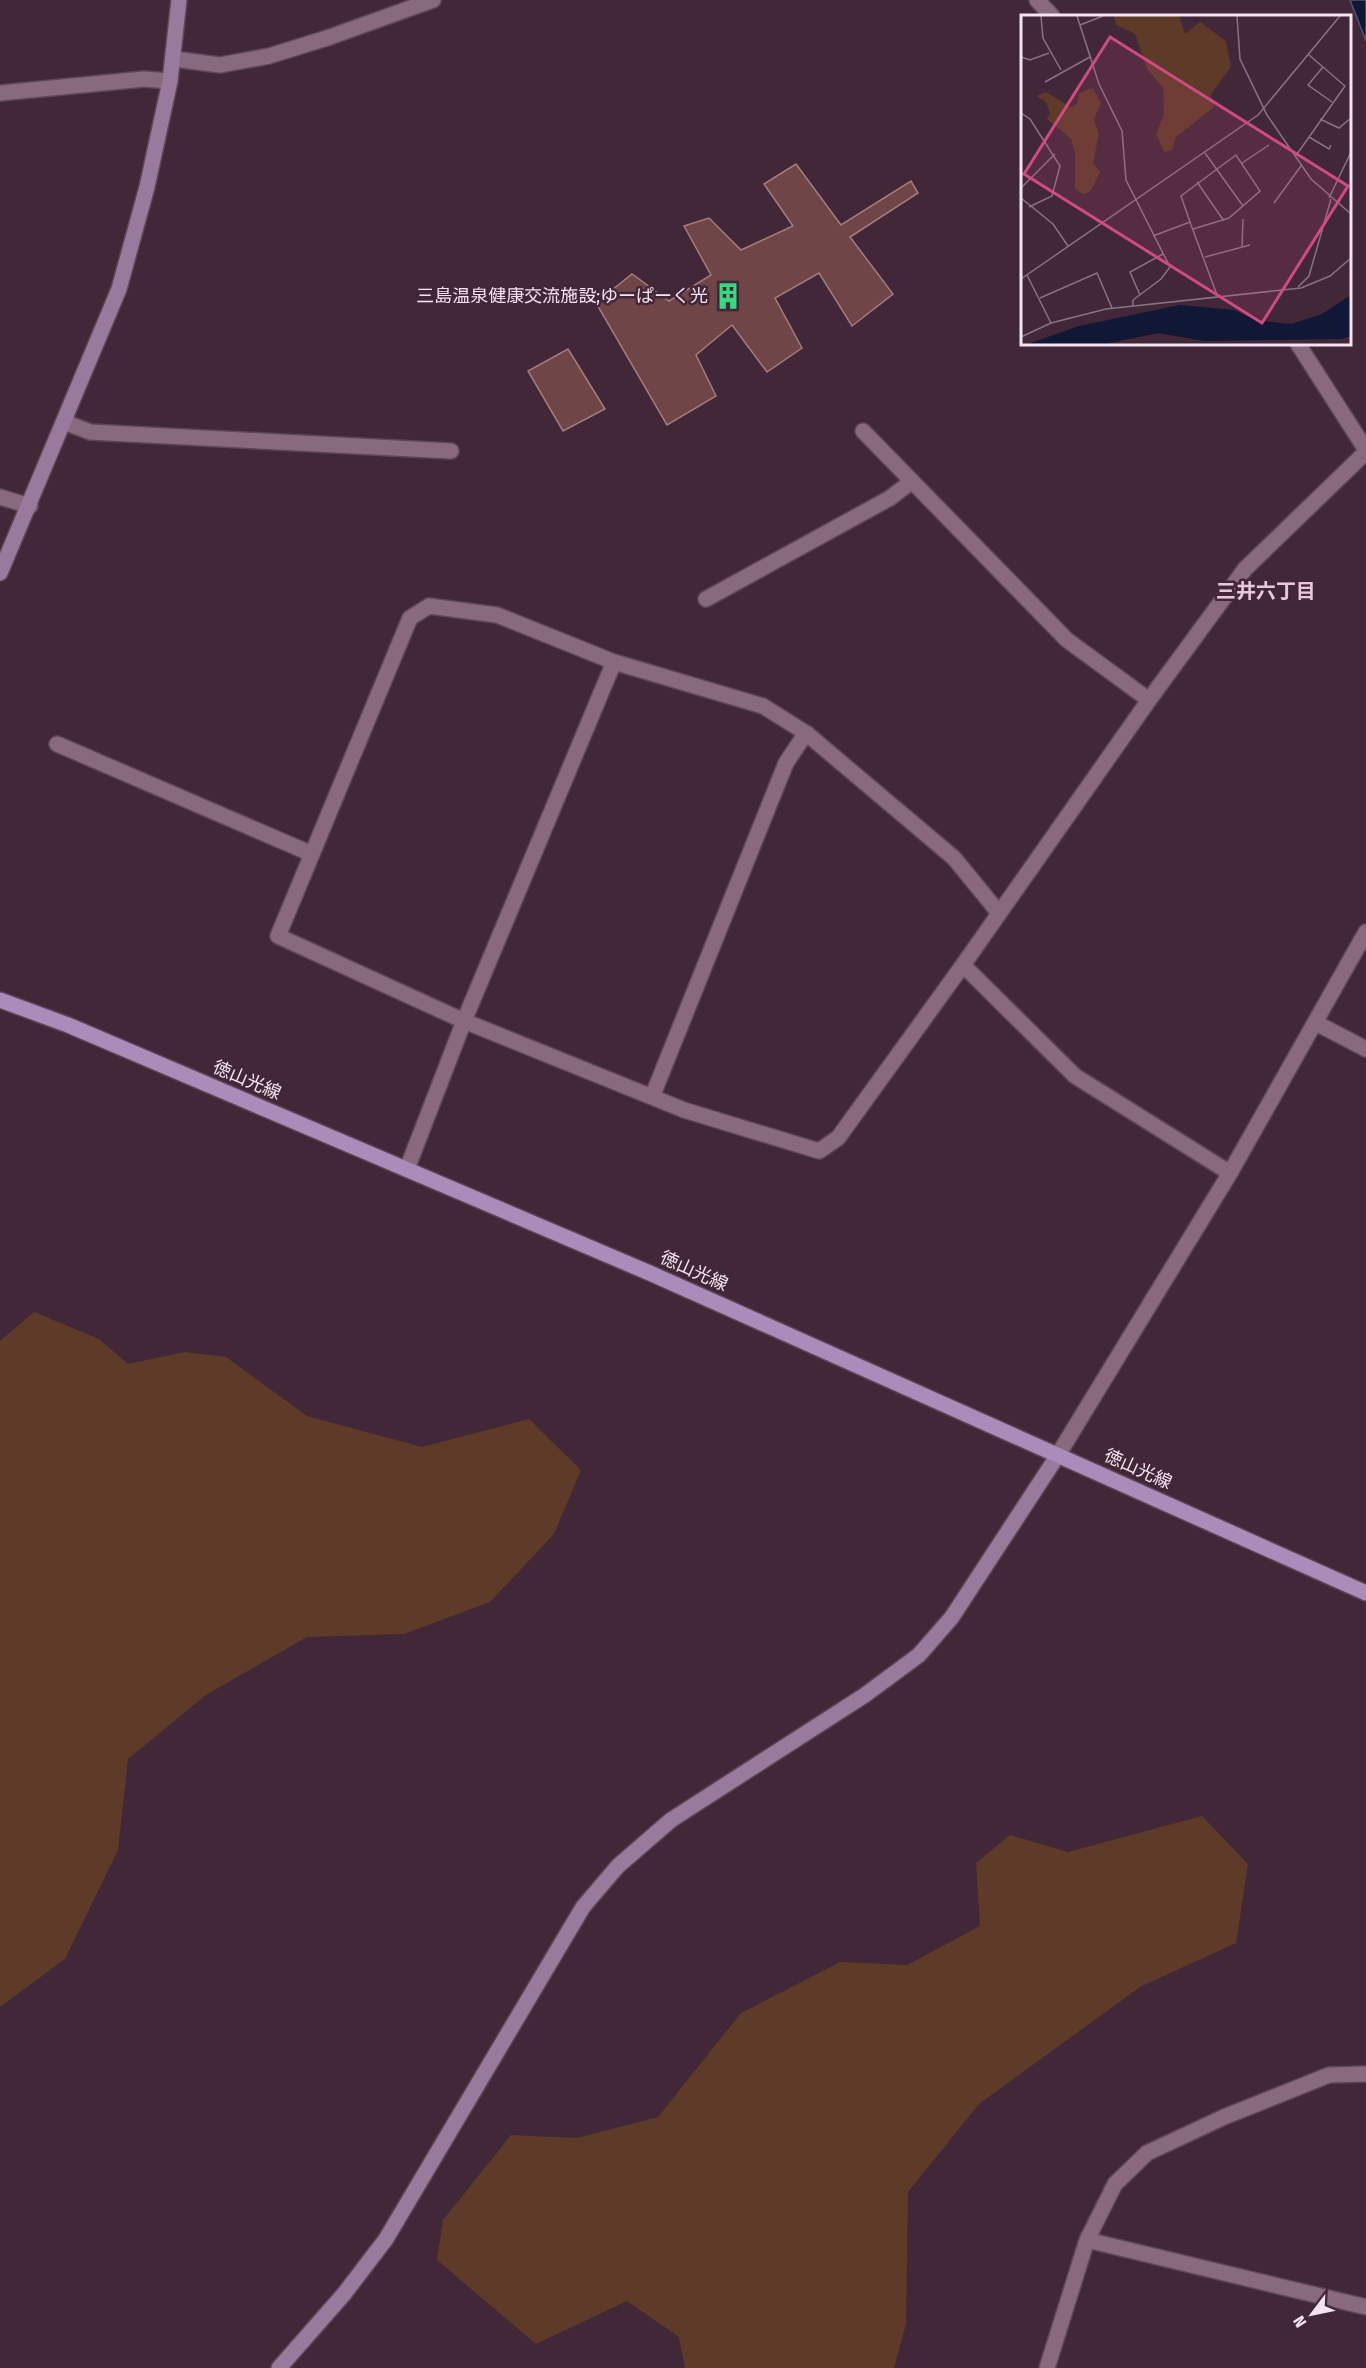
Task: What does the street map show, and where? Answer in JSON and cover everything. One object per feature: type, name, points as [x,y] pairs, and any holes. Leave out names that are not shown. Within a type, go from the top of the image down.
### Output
[{"type":"main road","name":"徳山光線","points":[[0,1000],[68,1024],[652,1274],[1366,1593]]},
{"type":"street","points":[[0,573],[30,506],[118,289],[147,187],[170,81],[179,0]]},
{"type":"street","points":[[174,59],[220,65],[268,56],[327,38],[433,0]]},
{"type":"street","points":[[1037,0],[1051,15]]},
{"type":"street","points":[[0,93],[144,79],[170,81]]},
{"type":"street","points":[[999,913],[954,858],[806,733],[763,706],[614,662],[497,615],[429,606],[410,618],[278,936],[464,1021],[651,1097],[684,1110],[819,1151],[838,1138],[963,965],[1149,700],[1245,569],[1366,451],[1299,345]]},
{"type":"street","points":[[64,422],[90,432],[451,451]]},
{"type":"street","points":[[863,431],[1066,640],[1149,700]]},
{"type":"street","points":[[706,599],[890,498],[911,482]]},
{"type":"street","points":[[0,497],[30,506]]},
{"type":"street","points":[[407,1169],[464,1021],[614,662]]},
{"type":"street","points":[[651,1097],[786,763],[806,733]]},
{"type":"street","points":[[57,744],[312,854]]},
{"type":"street","points":[[279,2368],[344,2294],[386,2240],[583,1907],[618,1866],[671,1820],[865,1695],[919,1655],[952,1617],[1058,1455],[1230,1173],[1366,932]]},
{"type":"street","points":[[963,965],[1075,1076],[1230,1173]]},
{"type":"street","points":[[1316,1023],[1366,1049]]},
{"type":"street","points":[[1047,2368],[1088,2240],[1115,2184],[1147,2153],[1224,2117],[1329,2075],[1366,2074]]},
{"type":"street","points":[[1088,2240],[1366,2307]]},
{"type":"shaded area","points":[[34,1312],[99,1339],[128,1364],[185,1352],[226,1357],[307,1416],[422,1447],[529,1419],[581,1470],[554,1534],[490,1602],[404,1634],[307,1637],[206,1695],[128,1759],[118,1850],[65,1959],[0,2007],[0,1341]]},
{"type":"shaded area","points":[[1202,1816],[1248,1864],[1236,1943],[1140,1987],[979,2104],[908,2192],[906,2324],[894,2368],[685,2368],[679,2337],[627,2301],[536,2344],[437,2260],[443,2220],[511,2135],[577,2138],[658,2117],[741,2013],[840,1962],[907,1965],[980,1926],[976,1863],[1010,1835],[1068,1852]]},
{"type":"water","points":[[1350,0],[1366,0],[1366,41]]},
{"type":"building","name":"三島温泉健康交流施設;ゆーぱーく光","points":[[796,164],[841,225],[911,181],[918,193],[850,237],[893,294],[852,326],[819,273],[775,298],[802,348],[767,372],[732,325],[696,355],[716,396],[667,425],[596,303],[632,274],[669,301],[711,275],[684,226],[709,218],[741,250],[793,226],[764,184]]},
{"type":"building","points":[[568,349],[605,409],[563,431],[528,371]]},
{"type":"place","name":"三島温泉健康交流施設;ゆーぱーく光","points":[[728,296]]},
{"type":"district","name":"三井六丁目","points":[[1266,591]]}]
